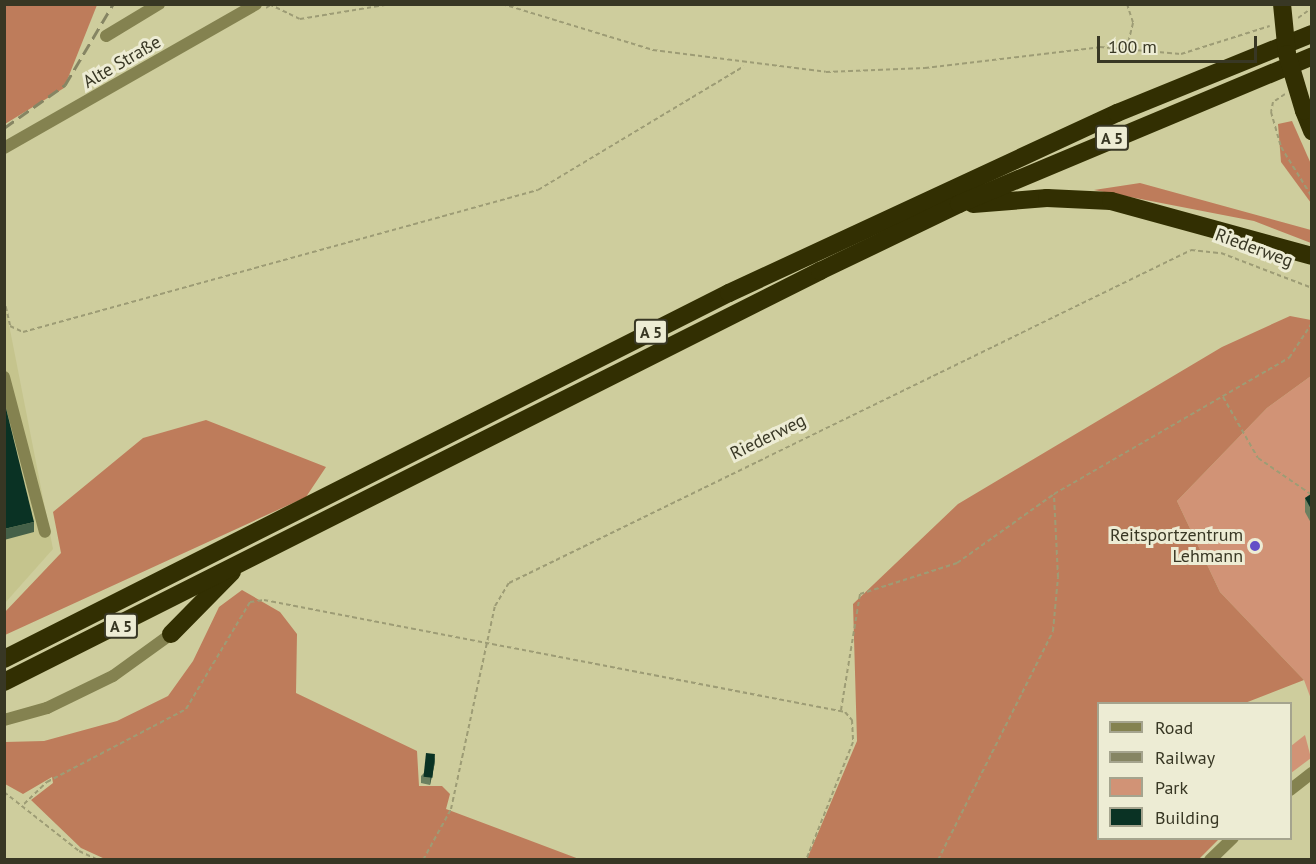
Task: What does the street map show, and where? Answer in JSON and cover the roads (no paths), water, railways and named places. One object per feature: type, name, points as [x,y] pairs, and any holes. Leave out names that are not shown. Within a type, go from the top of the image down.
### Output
[{"type":"highway","points":[[1282,4],[1287,54],[1311,131]]},
{"type":"highway","name":"A 5","points":[[4,660],[729,293],[1117,113],[1311,34]]},
{"type":"highway","name":"A 5","points":[[4,682],[959,204],[1311,56]]},
{"type":"highway","points":[[959,204],[1047,198],[1111,201],[1311,256]]},
{"type":"highway","points":[[171,634],[217,593],[236,567]]},
{"type":"street","points":[[106,36],[159,4]]},
{"type":"street","name":"Alte Straße","points":[[4,147],[256,4]]},
{"type":"street","points":[[4,377],[45,532]]},
{"type":"street","points":[[4,720],[47,708],[113,676],[171,634]]},
{"type":"street","points":[[1292,788],[1311,773]]},
{"type":"street","points":[[1210,860],[1231,840]]},
{"type":"railway","points":[[4,128],[65,85],[113,4]]},
{"type":"place","name":"Reitsportzentrum Lehmann","points":[[1255,546]]}]
